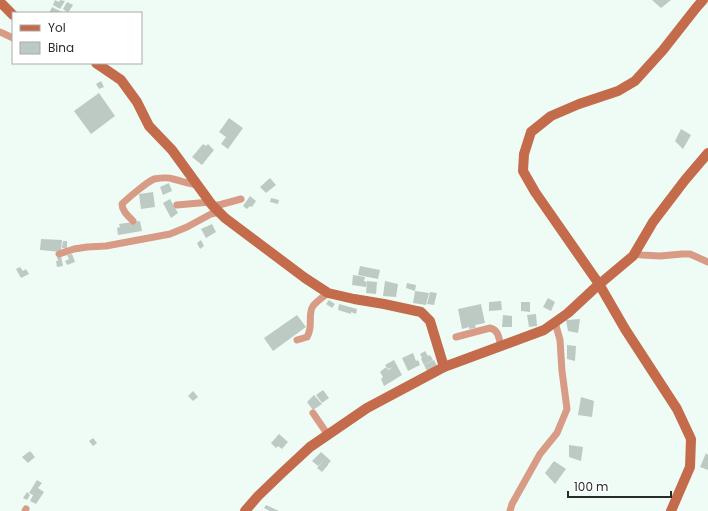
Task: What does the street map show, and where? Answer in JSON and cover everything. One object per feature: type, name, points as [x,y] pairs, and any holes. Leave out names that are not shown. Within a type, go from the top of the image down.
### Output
[{"type":"street","points":[[671,511],[690,467],[691,439],[677,409],[625,329],[599,284],[535,192],[523,171],[524,154],[531,132],[551,116],[579,104],[618,91],[635,81],[663,50],[703,0]]},
{"type":"street","points":[[0,2],[12,14]]},
{"type":"street","points":[[0,32],[12,38]]},
{"type":"street","points":[[97,64],[121,80],[137,102],[149,126],[172,150],[213,206],[225,218],[305,278],[328,293],[421,312],[430,321],[444,367]]},
{"type":"street","points":[[245,511],[258,496],[310,448],[367,408],[444,367],[544,330],[568,313],[599,284],[633,256],[653,222],[708,153]]},
{"type":"street","points":[[133,221],[125,213],[122,208],[122,204],[154,180],[172,178],[188,184],[198,185]]},
{"type":"street","points":[[177,205],[213,206],[241,199]]},
{"type":"street","points":[[59,254],[74,249],[106,246],[170,234],[211,214],[213,206]]},
{"type":"street","points":[[634,254],[642,256],[690,254],[708,262]]},
{"type":"street","points":[[298,340],[307,337],[310,332],[310,314],[312,307],[328,293]]},
{"type":"street","points":[[510,511],[512,504],[540,454],[556,433],[567,409],[560,340],[555,322]]},
{"type":"street","points":[[456,337],[490,328],[497,331],[501,347]]},
{"type":"street","points":[[313,413],[328,435]]},
{"type":"building","points":[[55,0],[59,2],[60,0],[65,1],[60,9],[53,5]]},
{"type":"building","points":[[652,0],[671,0],[661,8]]},
{"type":"building","points":[[67,2],[73,5],[69,12],[63,9]]},
{"type":"building","points":[[52,7],[62,12],[50,12]]},
{"type":"building","points":[[101,81],[104,87],[99,89],[96,84]]},
{"type":"building","points":[[99,93],[115,116],[91,134],[74,111]]},
{"type":"building","points":[[229,118],[243,128],[228,149],[221,144],[226,137],[219,132]]},
{"type":"building","points":[[681,129],[691,135],[683,149],[675,141]]},
{"type":"building","points":[[203,144],[206,146],[208,144],[214,150],[202,165],[192,157]]},
{"type":"building","points":[[270,178],[276,185],[266,193],[260,187]]},
{"type":"building","points":[[169,183],[172,191],[163,195],[160,187]]},
{"type":"building","points":[[153,192],[155,207],[141,209],[139,194]]},
{"type":"building","points":[[250,196],[256,201],[252,207],[250,206],[247,209],[243,206]]},
{"type":"building","points":[[271,198],[279,200],[278,204],[270,202]]},
{"type":"building","points":[[170,199],[178,213],[171,218],[163,203]]},
{"type":"building","points":[[140,221],[142,231],[118,235],[117,228],[120,227],[119,224]]},
{"type":"building","points":[[212,224],[216,232],[206,238],[201,229]]},
{"type":"building","points":[[41,239],[62,240],[61,252],[40,250]]},
{"type":"building","points":[[201,240],[204,246],[200,249],[197,243]]},
{"type":"building","points":[[63,241],[67,241],[67,249],[62,248]]},
{"type":"building","points":[[72,254],[75,262],[67,265],[65,261],[69,259],[67,255]]},
{"type":"building","points":[[61,256],[63,266],[57,267],[57,257]]},
{"type":"building","points":[[360,266],[380,270],[378,279],[358,275]]},
{"type":"building","points":[[20,267],[23,271],[26,269],[29,274],[21,278],[16,269]]},
{"type":"building","points":[[353,275],[365,277],[364,281],[367,282],[366,287],[352,285]]},
{"type":"building","points":[[367,281],[377,282],[376,294],[366,293]]},
{"type":"building","points":[[385,281],[398,284],[396,297],[383,296]]},
{"type":"building","points":[[407,283],[416,285],[415,291],[406,288]]},
{"type":"building","points":[[415,291],[429,293],[426,305],[413,303]]},
{"type":"building","points":[[430,292],[437,293],[434,305],[427,304]]},
{"type":"building","points":[[548,298],[555,302],[551,311],[543,307]]},
{"type":"building","points":[[329,300],[335,304],[332,308],[326,304]]},
{"type":"building","points":[[501,301],[502,310],[489,311],[489,302]]},
{"type":"building","points":[[521,302],[530,302],[530,312],[521,311]]},
{"type":"building","points":[[339,304],[357,309],[356,314],[338,310]]},
{"type":"building","points":[[481,304],[485,323],[475,325],[476,328],[469,329],[469,327],[462,329],[458,309]]},
{"type":"building","points":[[536,314],[537,326],[529,327],[527,315]]},
{"type":"building","points":[[297,315],[306,327],[273,351],[264,338]]},
{"type":"building","points":[[503,315],[512,316],[512,327],[502,327]]},
{"type":"building","points":[[580,319],[578,333],[568,331],[566,320]]},
{"type":"building","points":[[567,345],[576,346],[575,361],[567,359]]},
{"type":"building","points":[[425,351],[433,360],[424,365],[420,354]]},
{"type":"building","points":[[413,353],[416,361],[418,360],[420,365],[408,371],[402,358]]},
{"type":"building","points":[[394,360],[402,375],[384,386],[381,379],[383,377],[380,372],[386,367],[388,370],[393,367],[388,369],[385,365]]},
{"type":"building","points":[[434,360],[437,366],[427,371],[424,365]]},
{"type":"building","points":[[323,390],[329,398],[322,403],[316,395]]},
{"type":"building","points":[[193,391],[198,397],[193,401],[188,396]]},
{"type":"building","points":[[314,395],[322,404],[313,410],[307,402]]},
{"type":"building","points":[[581,397],[594,401],[592,417],[578,415]]},
{"type":"building","points":[[279,434],[288,442],[282,449],[278,446],[276,448],[271,443]]},
{"type":"building","points":[[93,438],[97,443],[93,446],[89,441]]},
{"type":"building","points":[[569,445],[583,447],[581,461],[569,457]]},
{"type":"building","points":[[30,451],[35,457],[28,463],[22,457]]},
{"type":"building","points":[[321,452],[331,461],[322,472],[317,468],[324,460],[318,466],[312,461]]},
{"type":"building","points":[[706,453],[708,455],[708,470],[700,467]]},
{"type":"building","points":[[554,461],[566,469],[555,484],[545,473]]},
{"type":"building","points":[[37,480],[42,483],[38,488],[44,492],[36,504],[30,501],[33,495],[29,493]]},
{"type":"building","points":[[27,492],[30,495],[27,500],[23,498]]},
{"type":"building","points":[[266,505],[279,511],[270,511],[264,508]]}]
